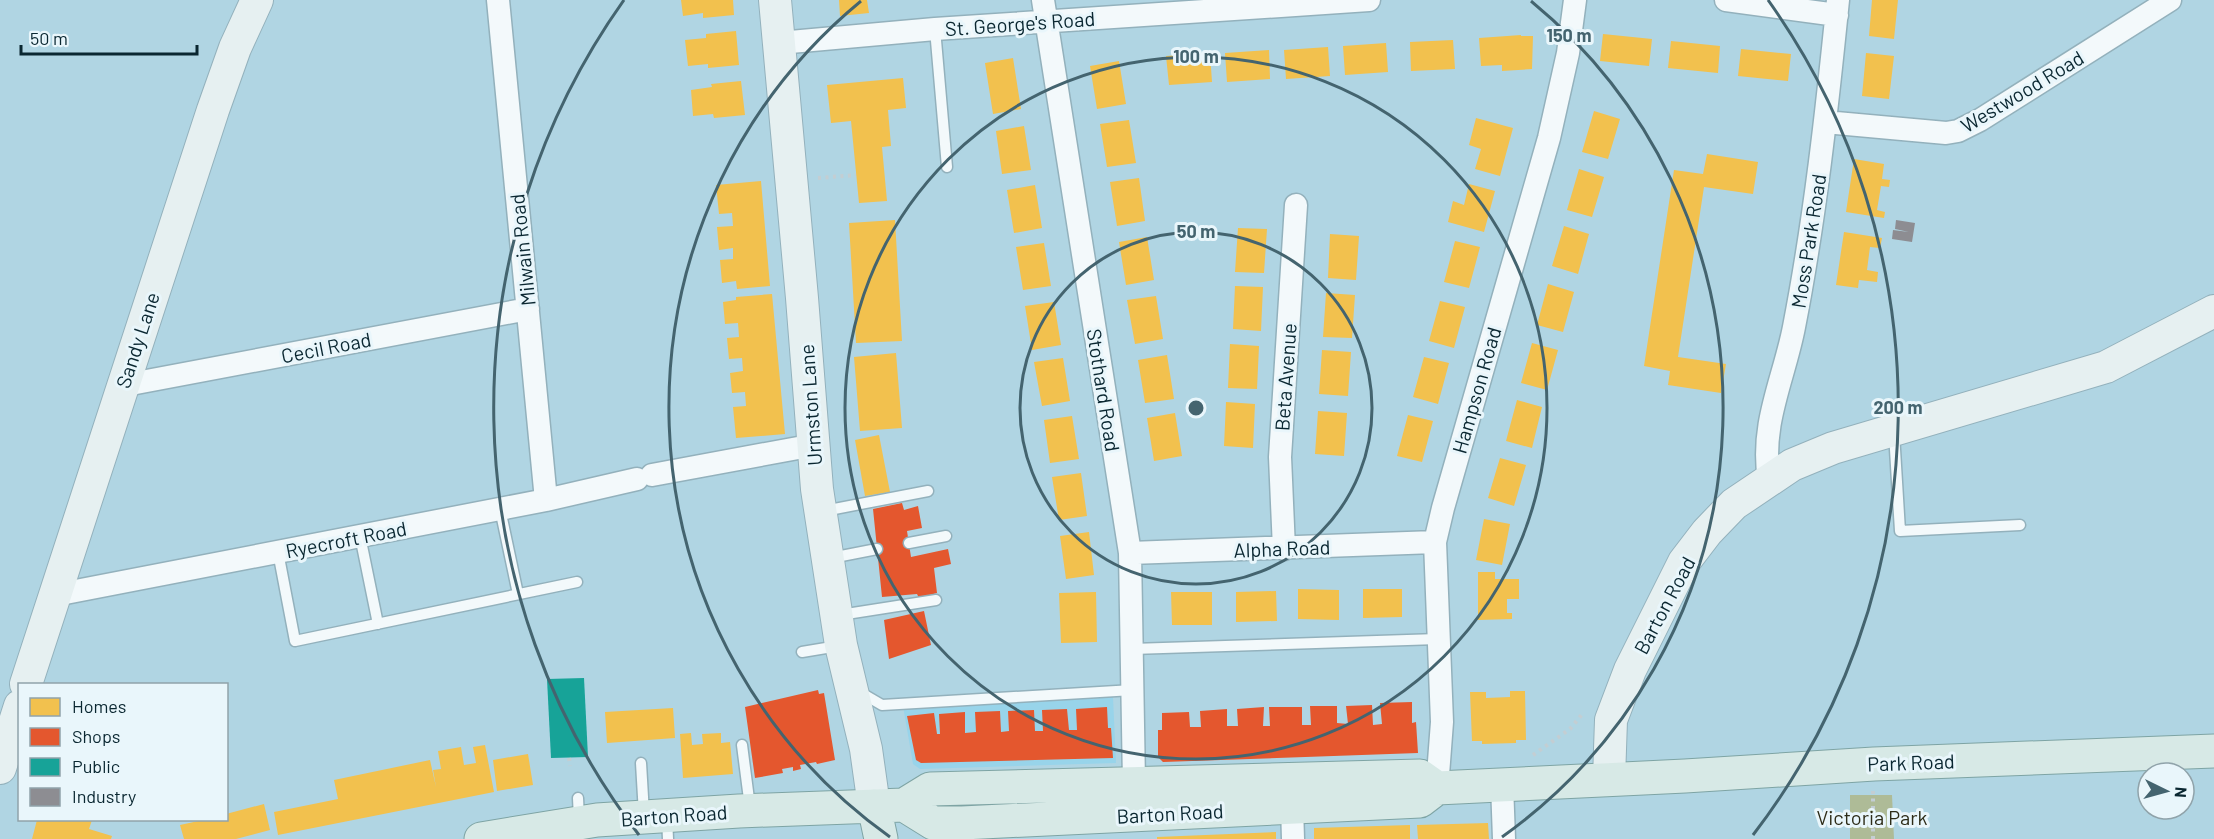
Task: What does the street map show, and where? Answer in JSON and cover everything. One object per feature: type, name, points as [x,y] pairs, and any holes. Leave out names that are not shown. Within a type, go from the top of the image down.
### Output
[{"type":"main road","name":"Park Road","points":[[1609,779],[1874,764],[2214,751]]},
{"type":"main road","name":"Barton Road","points":[[481,839],[579,810],[660,824],[751,810],[889,805],[930,789],[1420,776],[1437,788]]},
{"type":"main road","name":"Barton Road","points":[[889,805],[933,823],[1136,816],[1420,801],[1437,788],[1609,779]]},
{"type":"main road","points":[[1134,783],[1136,816]]},
{"type":"main road","points":[[881,839],[889,805]]},
{"type":"street","name":"Sandy Lane","points":[[28,683],[123,382],[213,110],[235,48],[257,0]]},
{"type":"street","name":"Milwain Road","points":[[498,0],[546,500]]},
{"type":"street","name":"Urmston Lane","points":[[775,0],[813,448],[821,512],[850,686],[866,748],[889,805]]},
{"type":"street","name":"St. George's Road","points":[[779,43],[935,29],[1044,11],[1369,0]]},
{"type":"street","name":"Hampson Road","points":[[1437,788],[1442,722],[1435,542],[1549,138],[1568,53],[1575,0]]},
{"type":"street","points":[[1726,0],[1838,7]]},
{"type":"street","name":"Westwood Road","points":[[1825,122],[1933,133],[1958,131],[1980,120],[2170,0]]},
{"type":"street","name":"Moss Park Road","points":[[1769,479],[1766,458],[1770,413],[1794,329],[1825,122],[1838,7]]},
{"type":"street","name":"Stothard Road","points":[[1044,11],[1130,553],[1134,783]]},
{"type":"street","name":"Beta Avenue","points":[[1284,549],[1280,457],[1296,205]]},
{"type":"street","name":"Cecil Road","points":[[123,382],[136,383],[528,309]]},
{"type":"street","name":"Barton Road","points":[[1609,779],[1611,720],[1630,670],[1684,562],[1707,532],[1734,504],[1792,465],[1833,448],[2106,367],[2214,311]]},
{"type":"street","name":"Ryecroft Road","points":[[55,595],[546,500],[645,477],[798,448],[813,448]]},
{"type":"street","name":"Alpha Road","points":[[1130,553],[1435,542]]},
{"type":"street","name":"Sandy Lane","points":[[1,762],[18,713]]},
{"type":"street","points":[[1502,784],[1504,839]]},
{"type":"street","points":[[1292,806],[1293,839]]},
{"type":"lane","points":[[935,29],[947,167]]},
{"type":"lane","points":[[1894,429],[1900,531],[2020,525]]},
{"type":"lane","points":[[821,512],[928,491]]},
{"type":"lane","points":[[500,509],[518,594]]},
{"type":"lane","points":[[360,536],[378,624]]},
{"type":"lane","points":[[909,543],[946,536]]},
{"type":"lane","points":[[828,558],[877,549]]},
{"type":"lane","points":[[278,552],[295,641],[577,582]]},
{"type":"lane","points":[[802,652],[839,630],[936,600]]},
{"type":"lane","points":[[1132,649],[1438,639]]},
{"type":"lane","points":[[850,686],[882,705],[1133,690]]},
{"type":"lane","points":[[742,745],[751,810]]},
{"type":"lane","points":[[641,763],[660,824]]},
{"type":"path","points":[[792,181],[856,176]]},
{"type":"path","points":[[1532,756],[1570,729],[1585,711]]},
{"type":"path","points":[[569,758],[570,766]]},
{"type":"path","points":[[1873,839],[1874,764]]},
{"type":"shaded area","points":[[1113,697],[1116,763],[920,769],[913,764],[903,706]]},
{"type":"green space","name":"Victoria Park","points":[[1850,795],[1892,795],[1894,839],[1850,839]]},
{"type":"building: Homes","points":[[681,0],[733,0],[734,15],[703,18],[703,13],[683,16]]},
{"type":"building: Homes","points":[[839,0],[867,0],[869,13],[840,16]]},
{"type":"building: Homes","points":[[1872,0],[1898,0],[1894,39],[1869,36]]},
{"type":"building: Homes","points":[[736,31],[739,65],[708,68],[708,64],[688,66],[685,40],[706,38],[706,34]]},
{"type":"building: Homes","points":[[1603,34],[1652,39],[1649,66],[1600,61]]},
{"type":"building: Homes","points":[[1533,36],[1532,69],[1502,71],[1502,65],[1481,66],[1479,38]]},
{"type":"building: Homes","points":[[1453,40],[1455,69],[1411,71],[1410,42]]},
{"type":"building: Homes","points":[[1671,41],[1720,46],[1718,73],[1668,68]]},
{"type":"building: Homes","points":[[1386,43],[1388,72],[1345,75],[1343,46]]},
{"type":"building: Homes","points":[[1328,47],[1330,76],[1286,79],[1284,50]]},
{"type":"building: Homes","points":[[1741,49],[1791,54],[1788,81],[1738,76]]},
{"type":"building: Homes","points":[[1269,50],[1270,79],[1227,82],[1225,53]]},
{"type":"building: Homes","points":[[1210,53],[1212,82],[1169,85],[1166,56]]},
{"type":"building: Homes","points":[[1866,53],[1894,56],[1889,99],[1862,96]]},
{"type":"building: Homes","points":[[1013,58],[1021,109],[993,114],[985,63]]},
{"type":"building: Homes","points":[[1119,61],[1126,104],[1097,109],[1090,66]]},
{"type":"building: Homes","points":[[903,78],[906,108],[888,110],[891,146],[882,147],[887,201],[859,203],[851,121],[831,123],[827,85]]},
{"type":"building: Homes","points":[[741,81],[745,115],[714,118],[713,114],[693,116],[691,90],[712,87],[711,84]]},
{"type":"building: Homes","points":[[1594,111],[1620,119],[1608,159],[1582,152]]},
{"type":"building: Homes","points":[[1476,118],[1513,128],[1500,176],[1475,169],[1481,149],[1469,145]]},
{"type":"building: Homes","points":[[1129,120],[1136,163],[1107,167],[1100,124]]},
{"type":"building: Homes","points":[[1024,126],[1031,170],[1002,174],[996,131]]},
{"type":"building: Homes","points":[[1707,154],[1758,162],[1753,194],[1704,187],[1678,357],[1726,364],[1721,393],[1668,385],[1670,371],[1644,366],[1674,170],[1703,174]]},
{"type":"building: Homes","points":[[1854,159],[1884,164],[1882,179],[1890,180],[1889,187],[1881,186],[1877,210],[1885,212],[1884,218],[1846,212]]},
{"type":"building: Homes","points":[[1579,169],[1604,177],[1592,217],[1567,210]]},
{"type":"building: Homes","points":[[1139,178],[1145,221],[1117,226],[1110,182]]},
{"type":"building: Homes","points":[[761,181],[770,286],[737,289],[736,281],[722,283],[720,260],[733,259],[733,248],[719,250],[717,227],[733,226],[732,213],[719,214],[716,185]]},
{"type":"building: Homes","points":[[1469,184],[1495,191],[1484,232],[1448,222],[1453,201],[1464,205]]},
{"type":"building: Homes","points":[[1035,185],[1042,228],[1014,233],[1007,190]]},
{"type":"building: Homes","points":[[895,220],[902,341],[856,343],[849,223]]},
{"type":"building: Homes","points":[[1564,226],[1589,234],[1578,274],[1552,266]]},
{"type":"building: Homes","points":[[1238,228],[1267,229],[1264,273],[1235,272]]},
{"type":"building: Homes","points":[[1844,232],[1882,238],[1880,248],[1870,247],[1867,270],[1878,272],[1877,282],[1859,280],[1858,288],[1836,285]]},
{"type":"building: Homes","points":[[1330,234],[1359,236],[1356,280],[1328,278]]},
{"type":"building: Homes","points":[[1147,237],[1154,280],[1126,285],[1119,242]]},
{"type":"building: Homes","points":[[1455,241],[1480,247],[1469,288],[1444,282]]},
{"type":"building: Homes","points":[[1044,243],[1051,286],[1023,290],[1016,247]]},
{"type":"building: Homes","points":[[1548,284],[1574,292],[1563,332],[1537,325]]},
{"type":"building: Homes","points":[[1235,286],[1263,287],[1261,331],[1233,329]]},
{"type":"building: Homes","points":[[1326,293],[1355,295],[1352,338],[1323,337]]},
{"type":"building: Homes","points":[[772,294],[785,434],[736,438],[733,407],[746,406],[745,392],[732,393],[730,373],[743,371],[742,358],[729,359],[727,338],[739,337],[738,323],[725,324],[723,302],[736,300],[736,297]]},
{"type":"building: Homes","points":[[1156,296],[1163,339],[1135,344],[1127,300]]},
{"type":"building: Homes","points":[[1440,301],[1465,307],[1454,348],[1429,341]]},
{"type":"building: Homes","points":[[1054,302],[1061,345],[1032,350],[1025,306]]},
{"type":"building: Homes","points":[[1532,343],[1558,350],[1547,390],[1521,383]]},
{"type":"building: Homes","points":[[1230,344],[1259,346],[1257,389],[1228,388]]},
{"type":"building: Homes","points":[[1322,350],[1351,352],[1348,396],[1319,394]]},
{"type":"building: Homes","points":[[896,353],[902,428],[860,431],[854,357]]},
{"type":"building: Homes","points":[[1167,355],[1174,399],[1145,403],[1138,360]]},
{"type":"building: Homes","points":[[1424,357],[1449,363],[1438,404],[1413,397]]},
{"type":"building: Homes","points":[[1063,358],[1070,401],[1042,406],[1034,362]]},
{"type":"building: Homes","points":[[1517,400],[1542,407],[1532,448],[1506,441]]},
{"type":"building: Homes","points":[[1226,402],[1255,404],[1253,448],[1224,446]]},
{"type":"building: Homes","points":[[1318,411],[1347,413],[1344,456],[1315,454]]},
{"type":"building: Homes","points":[[1175,413],[1182,456],[1154,461],[1147,418]]},
{"type":"building: Homes","points":[[1408,415],[1433,421],[1422,462],[1397,456]]},
{"type":"building: Homes","points":[[1072,416],[1079,459],[1050,463],[1044,420]]},
{"type":"building: Homes","points":[[879,435],[890,492],[865,496],[855,440]]},
{"type":"building: Homes","points":[[1500,458],[1526,465],[1514,506],[1488,498]]},
{"type":"building: Homes","points":[[1081,473],[1087,516],[1059,520],[1052,477]]},
{"type":"building: Homes","points":[[1484,519],[1510,524],[1502,565],[1476,560]]},
{"type":"building: Homes","points":[[1089,532],[1094,575],[1066,579],[1060,536]]},
{"type":"building: Homes","points":[[1478,572],[1495,572],[1495,579],[1519,579],[1519,599],[1507,599],[1507,613],[1512,613],[1512,619],[1478,620]]},
{"type":"building: Homes","points":[[1298,589],[1339,590],[1339,620],[1298,619]]},
{"type":"building: Homes","points":[[1363,589],[1402,589],[1402,617],[1363,618]]},
{"type":"building: Homes","points":[[1276,591],[1277,621],[1236,622],[1236,592]]},
{"type":"building: Homes","points":[[1096,592],[1097,642],[1061,643],[1059,593]]},
{"type":"building: Homes","points":[[1171,592],[1212,592],[1212,625],[1172,625]]},
{"type":"building: Homes","points":[[1510,691],[1525,691],[1526,740],[1516,740],[1516,743],[1482,744],[1482,741],[1472,741],[1470,692],[1486,692],[1486,698],[1510,697]]},
{"type":"building: Homes","points":[[673,708],[675,738],[607,743],[605,712]]},
{"type":"building: Homes","points":[[691,733],[692,745],[703,744],[702,734],[721,733],[721,743],[730,742],[733,774],[683,778],[680,734]]},
{"type":"building: Homes","points":[[485,745],[494,792],[278,835],[274,812],[338,799],[334,780],[430,760],[436,787],[433,770],[441,769],[438,751],[461,747],[464,765],[476,763],[473,747]]},
{"type":"building: Homes","points":[[528,754],[533,785],[497,791],[493,760]]},
{"type":"building: Homes","points":[[264,804],[270,830],[236,839],[184,839],[180,825],[198,821],[228,821],[228,813]]},
{"type":"building: Homes","points":[[37,821],[92,821],[89,829],[112,836],[111,839],[32,839]]},
{"type":"building: Homes","points":[[1488,823],[1489,839],[1418,839],[1417,825]]},
{"type":"building: Homes","points":[[1410,825],[1410,839],[1314,839],[1314,828]]},
{"type":"building: Homes","points":[[1276,832],[1276,839],[1157,839],[1157,837]]},
{"type":"building: Shops","points":[[902,503],[904,510],[918,506],[922,528],[907,531],[911,557],[948,549],[951,564],[934,568],[937,593],[919,598],[917,594],[882,597],[873,509]]},
{"type":"building: Shops","points":[[924,611],[931,645],[889,659],[884,620]]},
{"type":"building: Shops","points":[[818,690],[819,694],[824,693],[835,760],[800,765],[801,769],[793,771],[793,767],[782,769],[783,773],[755,778],[745,707]]},
{"type":"building: Shops","points":[[1412,702],[1412,723],[1416,722],[1418,753],[1163,762],[1158,757],[1158,730],[1162,730],[1162,713],[1189,712],[1190,727],[1201,727],[1200,711],[1227,709],[1227,726],[1238,726],[1237,709],[1264,707],[1263,726],[1270,726],[1269,707],[1302,707],[1302,725],[1311,725],[1310,706],[1337,706],[1337,723],[1348,724],[1346,706],[1372,705],[1373,725],[1382,724],[1380,703]]},
{"type":"building: Shops","points":[[1107,707],[1113,758],[921,763],[916,760],[907,716],[934,713],[937,734],[940,734],[939,714],[965,712],[965,733],[976,732],[975,712],[1000,711],[1001,732],[1009,731],[1008,711],[1034,710],[1035,731],[1043,731],[1042,710],[1067,709],[1069,730],[1077,730],[1076,709]]},
{"type":"building: Public","points":[[584,678],[588,757],[551,758],[547,679]]},
{"type":"building: Industry","points":[[1896,220],[1915,223],[1912,242],[1892,239],[1893,230],[1909,232],[1895,229]]}]
